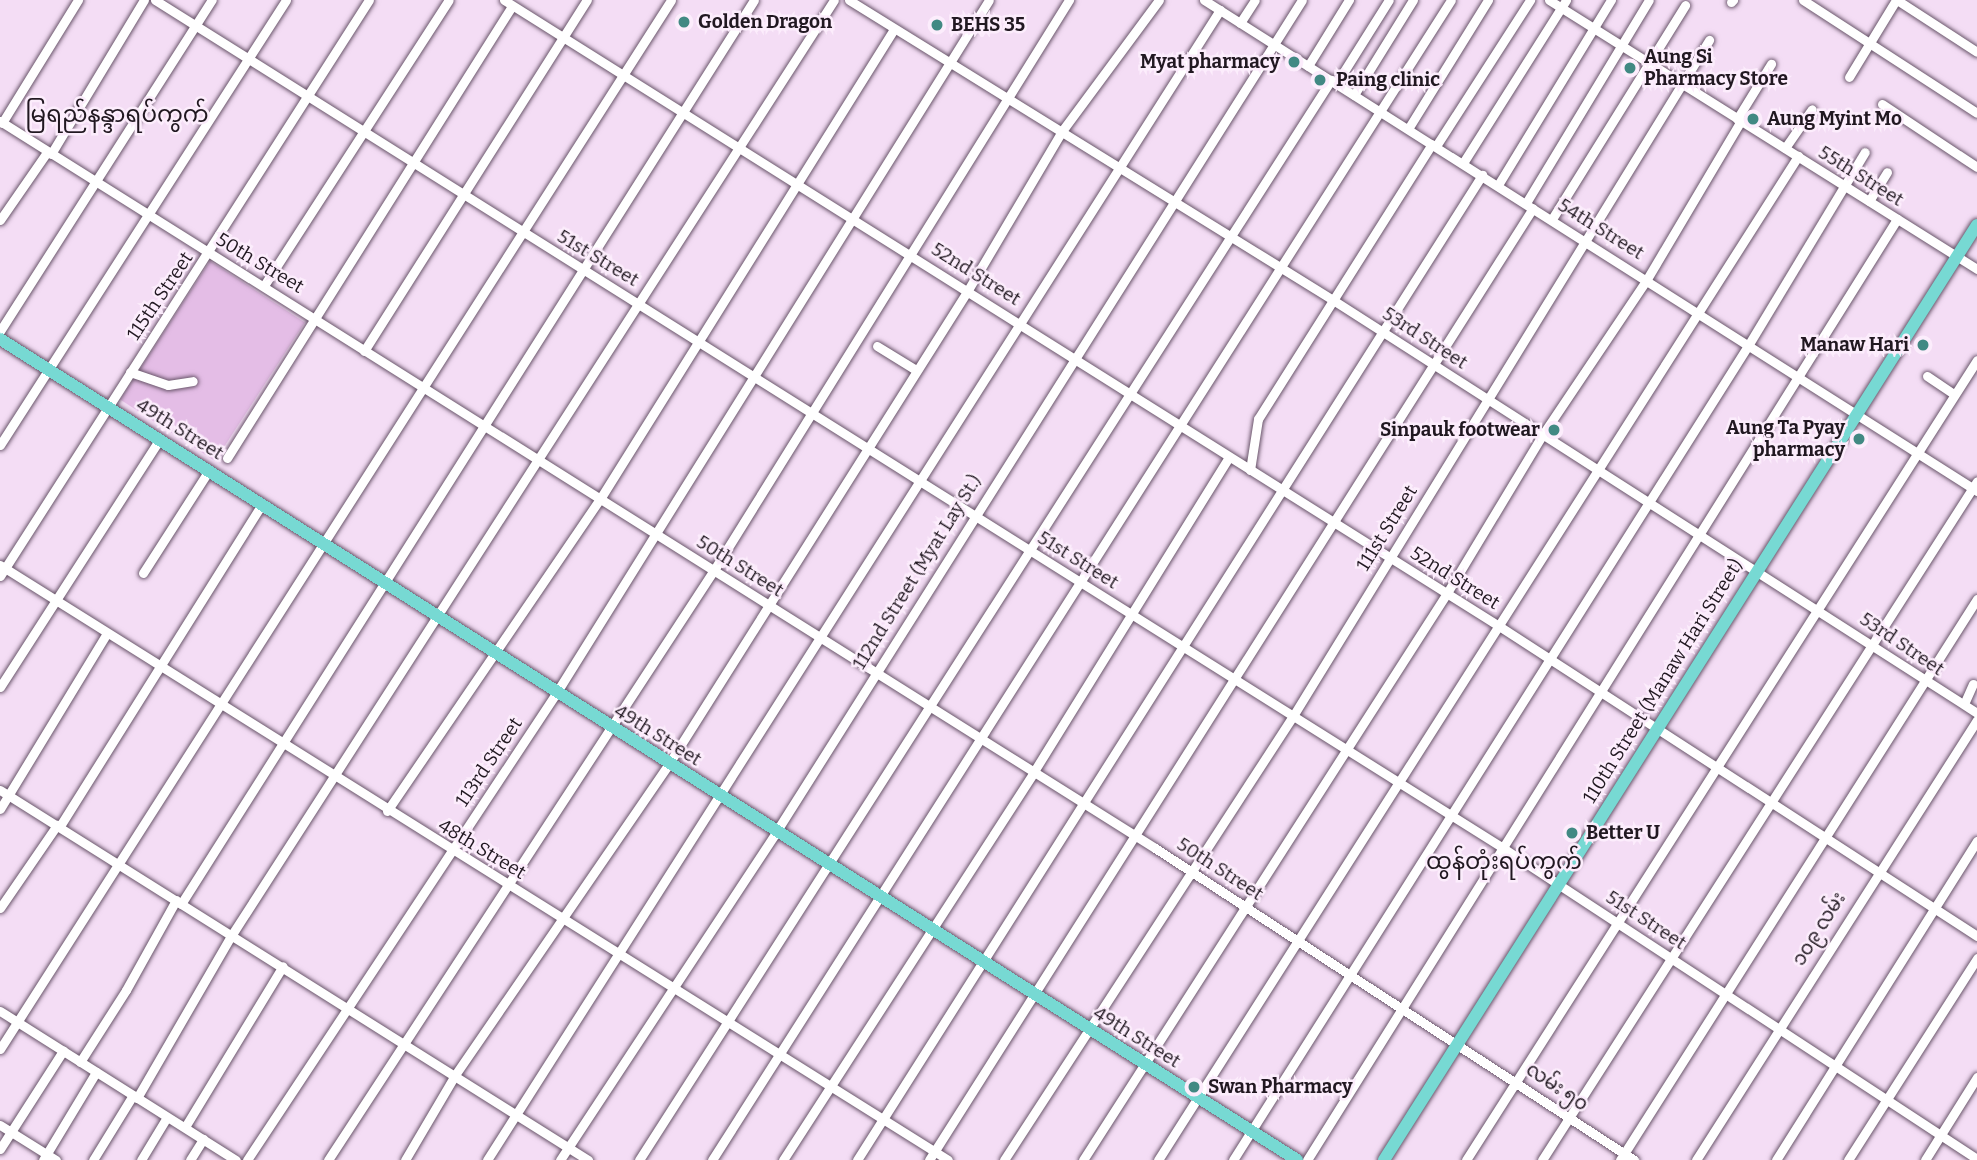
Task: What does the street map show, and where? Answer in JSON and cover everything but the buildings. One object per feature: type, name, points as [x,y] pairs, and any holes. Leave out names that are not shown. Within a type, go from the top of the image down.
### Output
[{"type":"main road","name":"110th Street (Manaw Hari Street)","points":[[1384,1160],[1460,1043],[1556,883],[1977,225]]},
{"type":"main road","name":"49th Street","points":[[0,339],[325,543],[555,695],[829,864],[1297,1160]]},
{"type":"street","points":[[1,122],[78,0]]},
{"type":"street","points":[[0,220],[49,153],[144,0]]},
{"type":"street","name":"51st Street","points":[[155,0],[249,56],[523,234],[754,374],[1233,681],[1500,846],[1885,1101],[1977,1158]]},
{"type":"street","points":[[0,331],[98,183],[212,0]]},
{"type":"street","points":[[0,445],[286,0]]},
{"type":"street","name":"115th Street","points":[[2,570],[210,254],[369,0]]},
{"type":"street","points":[[265,284],[449,0]]},
{"type":"street","points":[[364,351],[587,0]]},
{"type":"street","points":[[0,1049],[671,0]]},
{"type":"street","points":[[80,1062],[178,902],[283,743],[382,580],[584,270],[754,0]]},
{"type":"street","points":[[93,1160],[232,936],[740,152],[834,0]]},
{"type":"street","name":"53rd Street","points":[[849,0],[1333,300],[1977,713]]},
{"type":"street","name":"113rd Street","points":[[247,1160],[555,695],[989,0]]},
{"type":"street","points":[[328,1160],[510,887],[714,570],[1069,0]]},
{"type":"street","points":[[405,1160],[455,1074],[564,920],[668,765],[968,290],[1062,131],[1159,0]]},
{"type":"street","points":[[1240,23],[1255,0]]},
{"type":"street","name":"112nd Street (Myat Lay St.)","points":[[559,1160],[776,832],[874,672],[1301,0]]},
{"type":"street","points":[[1308,66],[1349,0]]},
{"type":"street","points":[[639,1160],[1228,235],[1389,0]]},
{"type":"street","points":[[1354,95],[1413,0]]},
{"type":"street","points":[[712,1160],[1451,0]]},
{"type":"street","points":[[1408,129],[1488,0]]},
{"type":"street","points":[[1250,470],[1258,419],[1530,0]]},
{"type":"street","name":"55th Street","points":[[1549,0],[1563,4],[1621,47],[1977,269]]},
{"type":"street","points":[[1498,185],[1611,0]]},
{"type":"street","points":[[929,1160],[1433,364],[1530,206],[1649,0]]},
{"type":"street","points":[[1803,0],[1977,113]]},
{"type":"street","points":[[1849,77],[1896,0],[1977,52]]},
{"type":"street","name":"54th Street","points":[[1209,1],[1917,452],[1975,486]]},
{"type":"street","points":[[227,458],[414,165],[508,3],[794,185]]},
{"type":"street","points":[[1463,163],[1563,4]]},
{"type":"street","points":[[1552,219],[1685,5]]},
{"type":"street","points":[[486,1160],[921,481],[1117,166],[1220,10]]},
{"type":"street","points":[[387,811],[600,499],[894,29]]},
{"type":"street","name":"111st Street","points":[[1004,1160],[1091,1031],[1293,716],[1588,242],[1709,40]]},
{"type":"street","points":[[1083,1160],[1447,593],[1543,434],[1647,279],[1771,64]]},
{"type":"street","points":[[1882,104],[1977,167]]},
{"type":"street","points":[[1785,148],[1812,109]]},
{"type":"street","name":"50th Street","points":[[1,122],[210,254],[265,284],[364,351],[1460,1043]]},
{"type":"street","points":[[1233,1160],[1349,972],[1749,344],[1865,152]]},
{"type":"street","points":[[1158,1160],[1296,939],[1499,626],[1696,310],[1798,156]]},
{"type":"street","points":[[1869,201],[1887,172]]},
{"type":"street","points":[[857,1160],[886,1119],[982,962],[1482,175]]},
{"type":"street","name":"52nd Street","points":[[794,185],[911,254],[1075,357],[1228,458],[1283,489],[1499,626],[1770,799],[1977,936]]},
{"type":"street","points":[[1307,1160],[1500,846],[1600,692],[1897,219]]},
{"type":"street","points":[[877,345],[916,370]]},
{"type":"street","points":[[1466,1160],[1977,360]]},
{"type":"street","points":[[130,372],[168,385],[193,381]]},
{"type":"street","points":[[1927,376],[1954,394]]},
{"type":"street","points":[[0,687],[160,439]]},
{"type":"street","points":[[783,1160],[1033,773],[1228,458]]},
{"type":"street","points":[[144,573],[209,470]]},
{"type":"street","points":[[1542,1160],[1672,959],[1770,799],[1975,486]]},
{"type":"street","points":[[0,908],[163,667],[262,504]]},
{"type":"street","name":"48th Street","points":[[2,570],[163,667],[335,775],[387,811],[948,1160]]},
{"type":"street","points":[[1622,1157],[1824,835],[1926,681],[1977,598]]},
{"type":"street","points":[[0,809],[4,793],[107,633]]},
{"type":"street","points":[[1964,704],[1973,684]]},
{"type":"street","name":"၁၀၉ လမ်း","points":[[1696,1160],[1877,871],[1977,720]]},
{"type":"street","points":[[4,793],[119,862],[178,902],[588,1160]]},
{"type":"street","points":[[1776,1160],[1977,841]]},
{"type":"street","points":[[1848,1160],[1977,958]]},
{"type":"street","points":[[185,1127],[283,966]]},
{"type":"street","points":[[0,1011],[236,1160]]},
{"type":"street","name":"လမ်း ၅၀","points":[[1460,1043],[1570,1116],[1622,1157],[1634,1160]]},
{"type":"street","points":[[0,1149],[63,1051]]},
{"type":"street","points":[[45,1157],[96,1072]]},
{"type":"street","points":[[1925,1160],[1977,1077]]},
{"type":"street","points":[[141,1160],[167,1117]]},
{"type":"street","points":[[0,1125],[45,1157],[56,1160]]},
{"type":"street","points":[[190,1160],[203,1139]]},
{"type":"shaded area","points":[[210,261],[305,323],[215,461],[120,399]]},
{"type":"place","name":"Golden Dragon","points":[[684,22]]},
{"type":"place","name":"BEHS 35","points":[[937,25]]},
{"type":"place","name":"Myat pharmacy","points":[[1294,62]]},
{"type":"place","name":"Aung Si Pharmacy Store","points":[[1630,68]]},
{"type":"place","name":"Paing clinic","points":[[1320,80]]},
{"type":"place","name":"Aung Myint Mo","points":[[1753,119]]},
{"type":"place","name":"Manaw Hari","points":[[1923,345]]},
{"type":"place","name":"Sinpauk footwear","points":[[1554,430]]},
{"type":"place","name":"Aung Ta Pyay pharmacy","points":[[1859,439]]},
{"type":"place","name":"Better U","points":[[1572,833]]},
{"type":"place","name":"Swan Pharmacy","points":[[1194,1087]]},
{"type":"district","name":"မြရည်နန္ဒာရပ်ကွက်","points":[[117,114]]},
{"type":"district","name":"ထွန်တုံးရပ်ကွက်","points":[[1504,861]]}]
